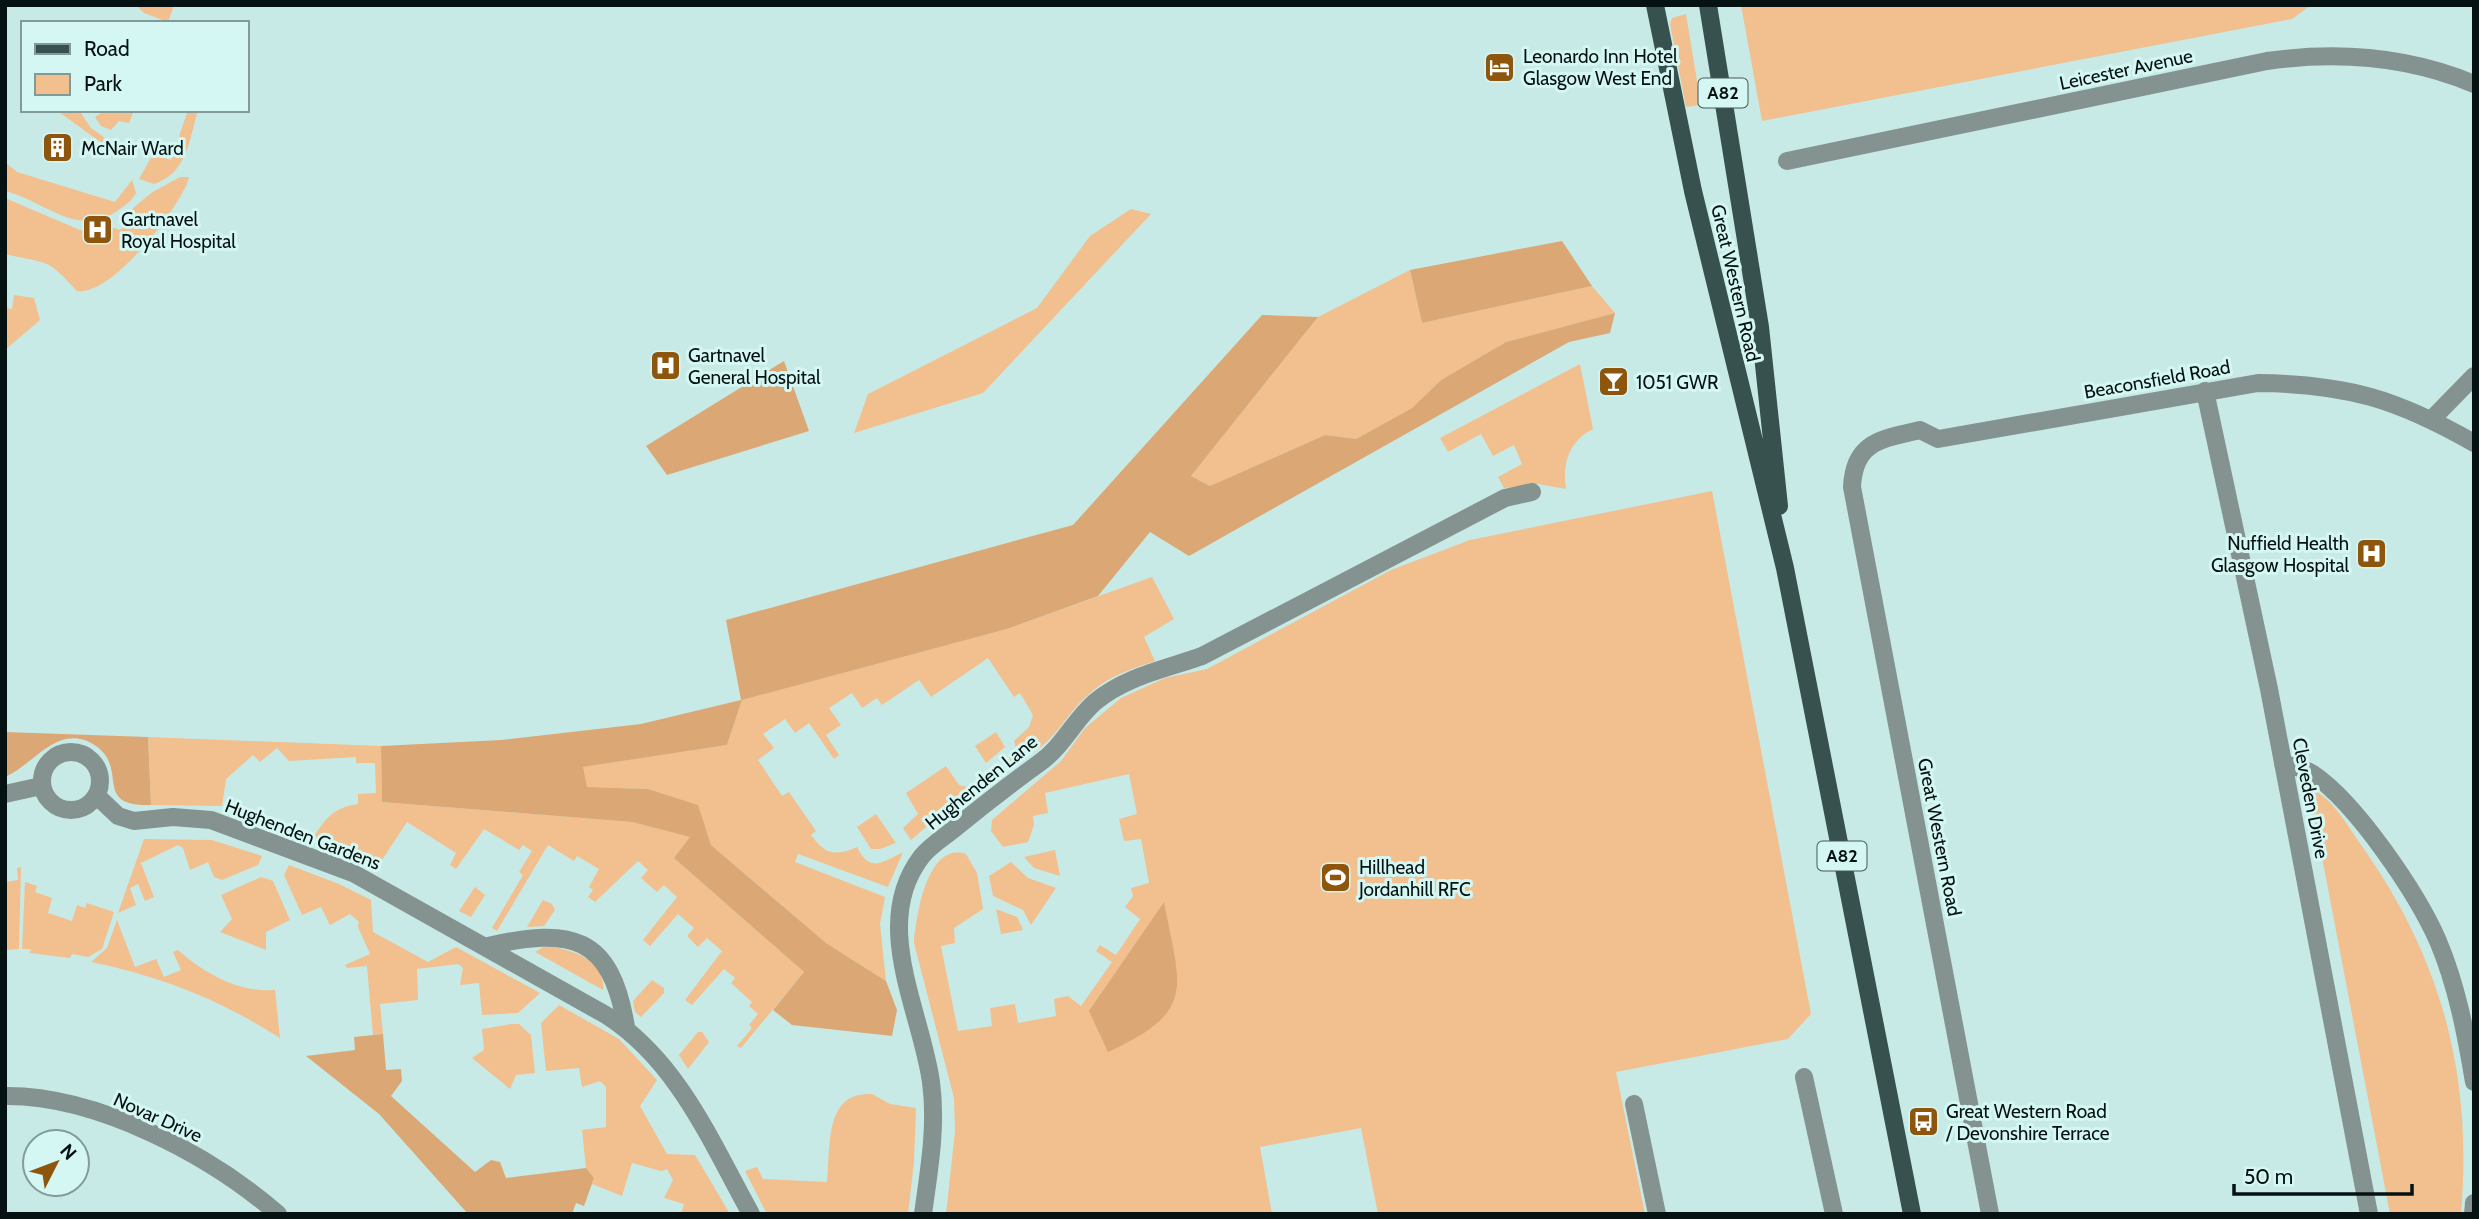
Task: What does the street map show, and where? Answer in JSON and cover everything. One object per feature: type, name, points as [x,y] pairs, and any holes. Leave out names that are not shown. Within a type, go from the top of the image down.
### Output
[{"type":"main road","name":"Great Western Road","points":[[1656,5],[1702,232],[1785,568],[1912,1214]]},
{"type":"main road","name":"Great Western Road","points":[[1708,5],[1760,327],[1785,568]]},
{"type":"street","name":"Leicester Avenue","points":[[1787,160],[2267,61],[2315,54],[2366,57],[2414,64],[2474,84]]},
{"type":"street","points":[[2432,419],[2474,376]]},
{"type":"street","name":"Beaconsfield Road","points":[[1854,468],[1865,448],[1920,430],[1938,439],[2258,383],[2307,384],[2361,393],[2432,419],[2474,443]]},
{"type":"street","name":"Cleveden Drive","points":[[2205,391],[2283,764],[2370,1214]]},
{"type":"street","name":"Great Western Road","points":[[1854,468],[1852,487],[1990,1214]]},
{"type":"street","name":"Hughenden Lane","points":[[923,1214],[933,1141],[933,1105],[930,1079],[903,965],[899,929],[902,899],[922,855],[997,792],[1048,757],[1083,714],[1112,690],[1166,666],[1202,656],[1505,498],[1532,492]]},
{"type":"street","points":[[70,751],[83,753],[93,761],[100,772],[101,784],[97,796],[86,806],[65,809],[47,799],[41,786],[42,773],[48,761],[58,754],[70,751]]},
{"type":"street","points":[[2283,764],[2312,773],[2330,788],[2353,813],[2408,889],[2437,940],[2449,971],[2467,1038],[2474,1082]]},
{"type":"street","points":[[5,794],[41,786]]},
{"type":"street","name":"Hughenden Gardens","points":[[97,796],[118,816],[134,821],[173,817],[211,821],[353,873],[488,946],[626,1027],[664,1065],[683,1092],[751,1214]]},
{"type":"street","points":[[488,946],[549,935],[569,939],[592,950],[615,981],[626,1027]]},
{"type":"street","points":[[1804,1077],[1834,1214]]},
{"type":"street","name":"Novar Drive","points":[[5,1096],[26,1096],[72,1104],[157,1136],[207,1163],[278,1214]]},
{"type":"street","points":[[1634,1104],[1657,1214]]},
{"type":"street","points":[[2473,1214],[2474,1203]]},
{"type":"green space","points":[[136,5],[174,5],[168,21],[144,13]]},
{"type":"green space","points":[[1741,5],[2311,5],[2292,19],[1762,121]]},
{"type":"green space","points":[[1686,14],[1701,105],[1686,107],[1670,24],[1672,18]]},
{"type":"green space","points":[[59,112],[80,112],[91,128],[109,141],[110,149]]},
{"type":"green space","points":[[103,112],[133,112],[129,123],[119,121],[111,130],[101,126],[95,117]]},
{"type":"green space","points":[[187,112],[197,112],[189,144],[174,172],[154,184],[139,179],[153,154],[171,160]]},
{"type":"green space","points":[[5,162],[17,172],[115,202],[132,180],[136,193],[117,211],[102,218],[88,221],[75,219],[5,191]]},
{"type":"green space","points":[[180,177],[189,177],[187,184],[156,232],[124,267],[91,289],[77,291],[52,267],[39,261],[5,254],[5,198],[80,230],[90,231],[108,226],[120,230],[131,221],[132,209],[151,193]]},
{"type":"green space","points":[[1131,209],[1151,214],[983,393],[854,433],[868,394],[1037,308],[1090,236]]},
{"type":"green space","points":[[1410,270],[1422,323],[1592,286],[1615,313],[1506,342],[1441,380],[1412,408],[1356,439],[1325,435],[1210,486],[1191,476],[1318,317]]},
{"type":"green space","points":[[14,295],[34,298],[40,320],[5,350],[5,308],[12,309]]},
{"type":"green space","points":[[1580,364],[1593,429],[1578,440],[1569,454],[1565,471],[1566,489],[1538,484],[1504,488],[1498,477],[1522,464],[1514,445],[1493,456],[1481,434],[1448,452],[1440,438]]},
{"type":"green space","points":[[1712,491],[1811,1014],[1788,1039],[1616,1072],[1645,1214],[1378,1214],[1361,1128],[1260,1147],[1272,1214],[946,1214],[955,1131],[954,1098],[914,943],[917,916],[926,884],[942,859],[953,853],[966,854],[977,873],[983,909],[954,928],[955,943],[941,946],[958,1031],[992,1026],[990,1008],[1015,1004],[1018,1023],[1056,1016],[1054,999],[1068,996],[1081,1006],[1112,962],[1096,951],[1100,945],[1116,955],[1140,919],[1125,907],[1133,896],[1131,888],[1149,883],[1141,839],[1124,841],[1119,819],[1137,814],[1129,774],[1045,793],[1048,813],[1033,816],[1034,825],[1028,842],[1003,847],[991,831],[992,820],[1061,761],[1085,728],[1121,698],[1165,678],[1207,669],[1391,570],[1470,540]]},
{"type":"green space","points":[[1152,577],[1174,619],[1144,637],[1155,661],[1123,672],[1102,684],[1082,701],[1047,742],[1022,758],[1003,764],[1017,752],[1014,741],[1029,727],[1033,715],[1020,693],[1014,697],[988,658],[931,697],[919,680],[882,705],[877,698],[862,708],[852,693],[829,708],[841,725],[826,735],[839,755],[834,759],[809,723],[795,733],[785,719],[763,734],[774,748],[758,760],[782,796],[789,792],[816,831],[811,835],[821,846],[836,853],[857,847],[871,863],[888,860],[903,852],[888,887],[798,854],[795,862],[885,897],[880,924],[886,981],[826,943],[711,845],[697,805],[648,789],[587,787],[582,767],[727,745],[742,700],[1007,629]]},
{"type":"green space","points":[[996,732],[1005,747],[986,763],[975,746]]},
{"type":"green space","points":[[148,737],[381,746],[382,802],[632,822],[691,837],[674,858],[804,972],[741,1048],[737,1046],[752,1028],[749,1025],[758,1014],[749,1006],[752,1002],[731,983],[735,978],[724,969],[692,1005],[685,1000],[722,951],[707,938],[698,947],[687,936],[694,928],[678,914],[650,946],[643,940],[677,897],[664,885],[657,892],[641,878],[648,870],[638,861],[595,902],[588,897],[593,890],[589,887],[599,869],[577,856],[574,861],[548,845],[497,931],[492,928],[523,875],[519,872],[532,851],[523,845],[519,850],[484,829],[456,869],[450,865],[456,853],[407,822],[378,866],[314,837],[332,814],[358,804],[358,794],[376,793],[375,763],[356,763],[356,757],[289,761],[277,748],[260,762],[253,755],[226,779],[222,806],[151,805]]},
{"type":"green space","points":[[946,766],[959,785],[971,788],[911,840],[903,828],[918,814],[906,793]]},
{"type":"green space","points":[[2309,789],[2324,797],[2337,811],[2387,885],[2411,929],[2430,973],[2445,1018],[2456,1065],[2462,1113],[2461,1214],[2390,1214]]},
{"type":"green space","points":[[876,814],[896,843],[880,849],[871,849],[857,827]]},
{"type":"green space","points":[[144,839],[212,840],[262,856],[258,865],[222,880],[214,877],[208,862],[190,870],[183,848],[178,845],[141,863],[154,897],[145,901],[138,884],[130,888],[136,905],[118,913]]},
{"type":"green space","points":[[1055,850],[1060,876],[1034,868],[1024,857]]},
{"type":"green space","points":[[1011,862],[1028,878],[1056,888],[1031,925],[1023,910],[993,896],[989,876]]},
{"type":"green space","points":[[289,865],[339,884],[371,900],[373,932],[428,962],[456,947],[540,993],[518,1013],[482,1015],[479,983],[460,985],[463,968],[458,964],[417,969],[418,1000],[380,1004],[383,1034],[373,1035],[367,966],[347,968],[345,965],[370,954],[358,927],[359,922],[350,914],[330,925],[321,907],[302,915],[284,875]]},
{"type":"green space","points":[[21,867],[19,949],[5,950],[5,882],[18,880],[17,868]]},
{"type":"green space","points":[[261,877],[273,881],[290,920],[266,932],[266,950],[220,932],[232,919],[221,895]]},
{"type":"green space","points":[[25,882],[37,886],[35,892],[52,898],[48,913],[72,921],[77,905],[85,908],[87,903],[114,912],[102,949],[88,957],[72,954],[70,958],[30,953],[31,949],[22,949]]},
{"type":"green space","points":[[475,887],[485,895],[471,917],[459,911]]},
{"type":"green space","points":[[543,900],[552,904],[555,910],[544,926],[527,927]]},
{"type":"green space","points":[[996,909],[1017,917],[1023,930],[1001,934]]},
{"type":"green space","points":[[117,920],[135,967],[156,959],[164,977],[181,970],[173,952],[178,950],[222,980],[248,988],[275,990],[280,1038],[235,1012],[189,991],[141,974],[91,962],[107,948]]},
{"type":"green space","points":[[543,947],[574,952],[592,963],[603,979],[603,990],[535,952]]},
{"type":"green space","points":[[652,980],[664,988],[664,993],[641,1017],[635,1012],[633,1001]]},
{"type":"green space","points":[[559,1005],[619,1039],[657,1080],[640,1106],[667,1154],[695,1155],[730,1214],[681,1214],[684,1204],[664,1198],[673,1180],[667,1169],[661,1171],[632,1163],[622,1196],[592,1184],[594,1178],[586,1168],[582,1130],[606,1127],[606,1087],[600,1081],[582,1087],[579,1068],[546,1071],[541,1023]]},
{"type":"green space","points":[[519,1024],[531,1035],[535,1073],[516,1075],[510,1089],[472,1058],[484,1050],[482,1029]]},
{"type":"green space","points":[[698,1032],[702,1032],[709,1042],[688,1069],[679,1055]]},
{"type":"green space","points":[[872,1094],[890,1104],[916,1108],[908,1214],[767,1214],[745,1171],[757,1167],[763,1179],[827,1182],[830,1139],[837,1112],[845,1102],[856,1096]]},
{"type":"shaded area","points":[[1562,241],[1592,286],[1422,323],[1410,270]]},
{"type":"shaded area","points":[[1615,313],[1610,333],[1569,342],[1189,556],[1150,532],[1098,596],[1007,629],[742,700],[727,745],[583,767],[587,787],[648,789],[698,805],[711,845],[826,943],[886,981],[897,1010],[892,1036],[792,1025],[773,1010],[804,972],[674,858],[690,837],[632,822],[382,802],[381,746],[501,740],[641,724],[741,700],[726,620],[1073,525],[1262,315],[1318,317],[1191,476],[1210,486],[1325,435],[1356,439],[1412,408],[1441,380],[1506,342]]},
{"type":"shaded area","points":[[784,361],[809,431],[667,475],[646,446]]},
{"type":"shaded area","points":[[5,732],[148,737],[151,805],[122,800],[116,793],[105,755],[96,746],[83,740],[70,738],[59,741],[5,777]]},
{"type":"shaded area","points":[[1164,902],[1175,956],[1176,993],[1169,1009],[1157,1023],[1108,1052],[1089,1011]]},
{"type":"shaded area","points":[[383,1034],[386,1070],[401,1069],[402,1081],[391,1096],[475,1172],[491,1160],[500,1162],[506,1178],[586,1168],[594,1178],[584,1206],[576,1203],[572,1214],[468,1214],[379,1114],[306,1056],[355,1050],[354,1037]]},
{"type":"place","name":"Leonardo Inn Hotel Glasgow West End","points":[[1500,67]]},
{"type":"place","name":"McNair Ward","points":[[58,148]]},
{"type":"place","name":"Gartnavel Royal Hospital","points":[[98,230]]},
{"type":"place","name":"Gartnavel General Hospital","points":[[665,366]]},
{"type":"place","name":"1051 GWR","points":[[1613,382]]},
{"type":"place","name":"Nuffield Health Glasgow Hospital","points":[[2372,554]]},
{"type":"place","name":"Hillhead Jordanhill RFC","points":[[1336,878]]},
{"type":"place","name":"Great Western Road / Devonshire Terrace","points":[[1923,1122]]}]
